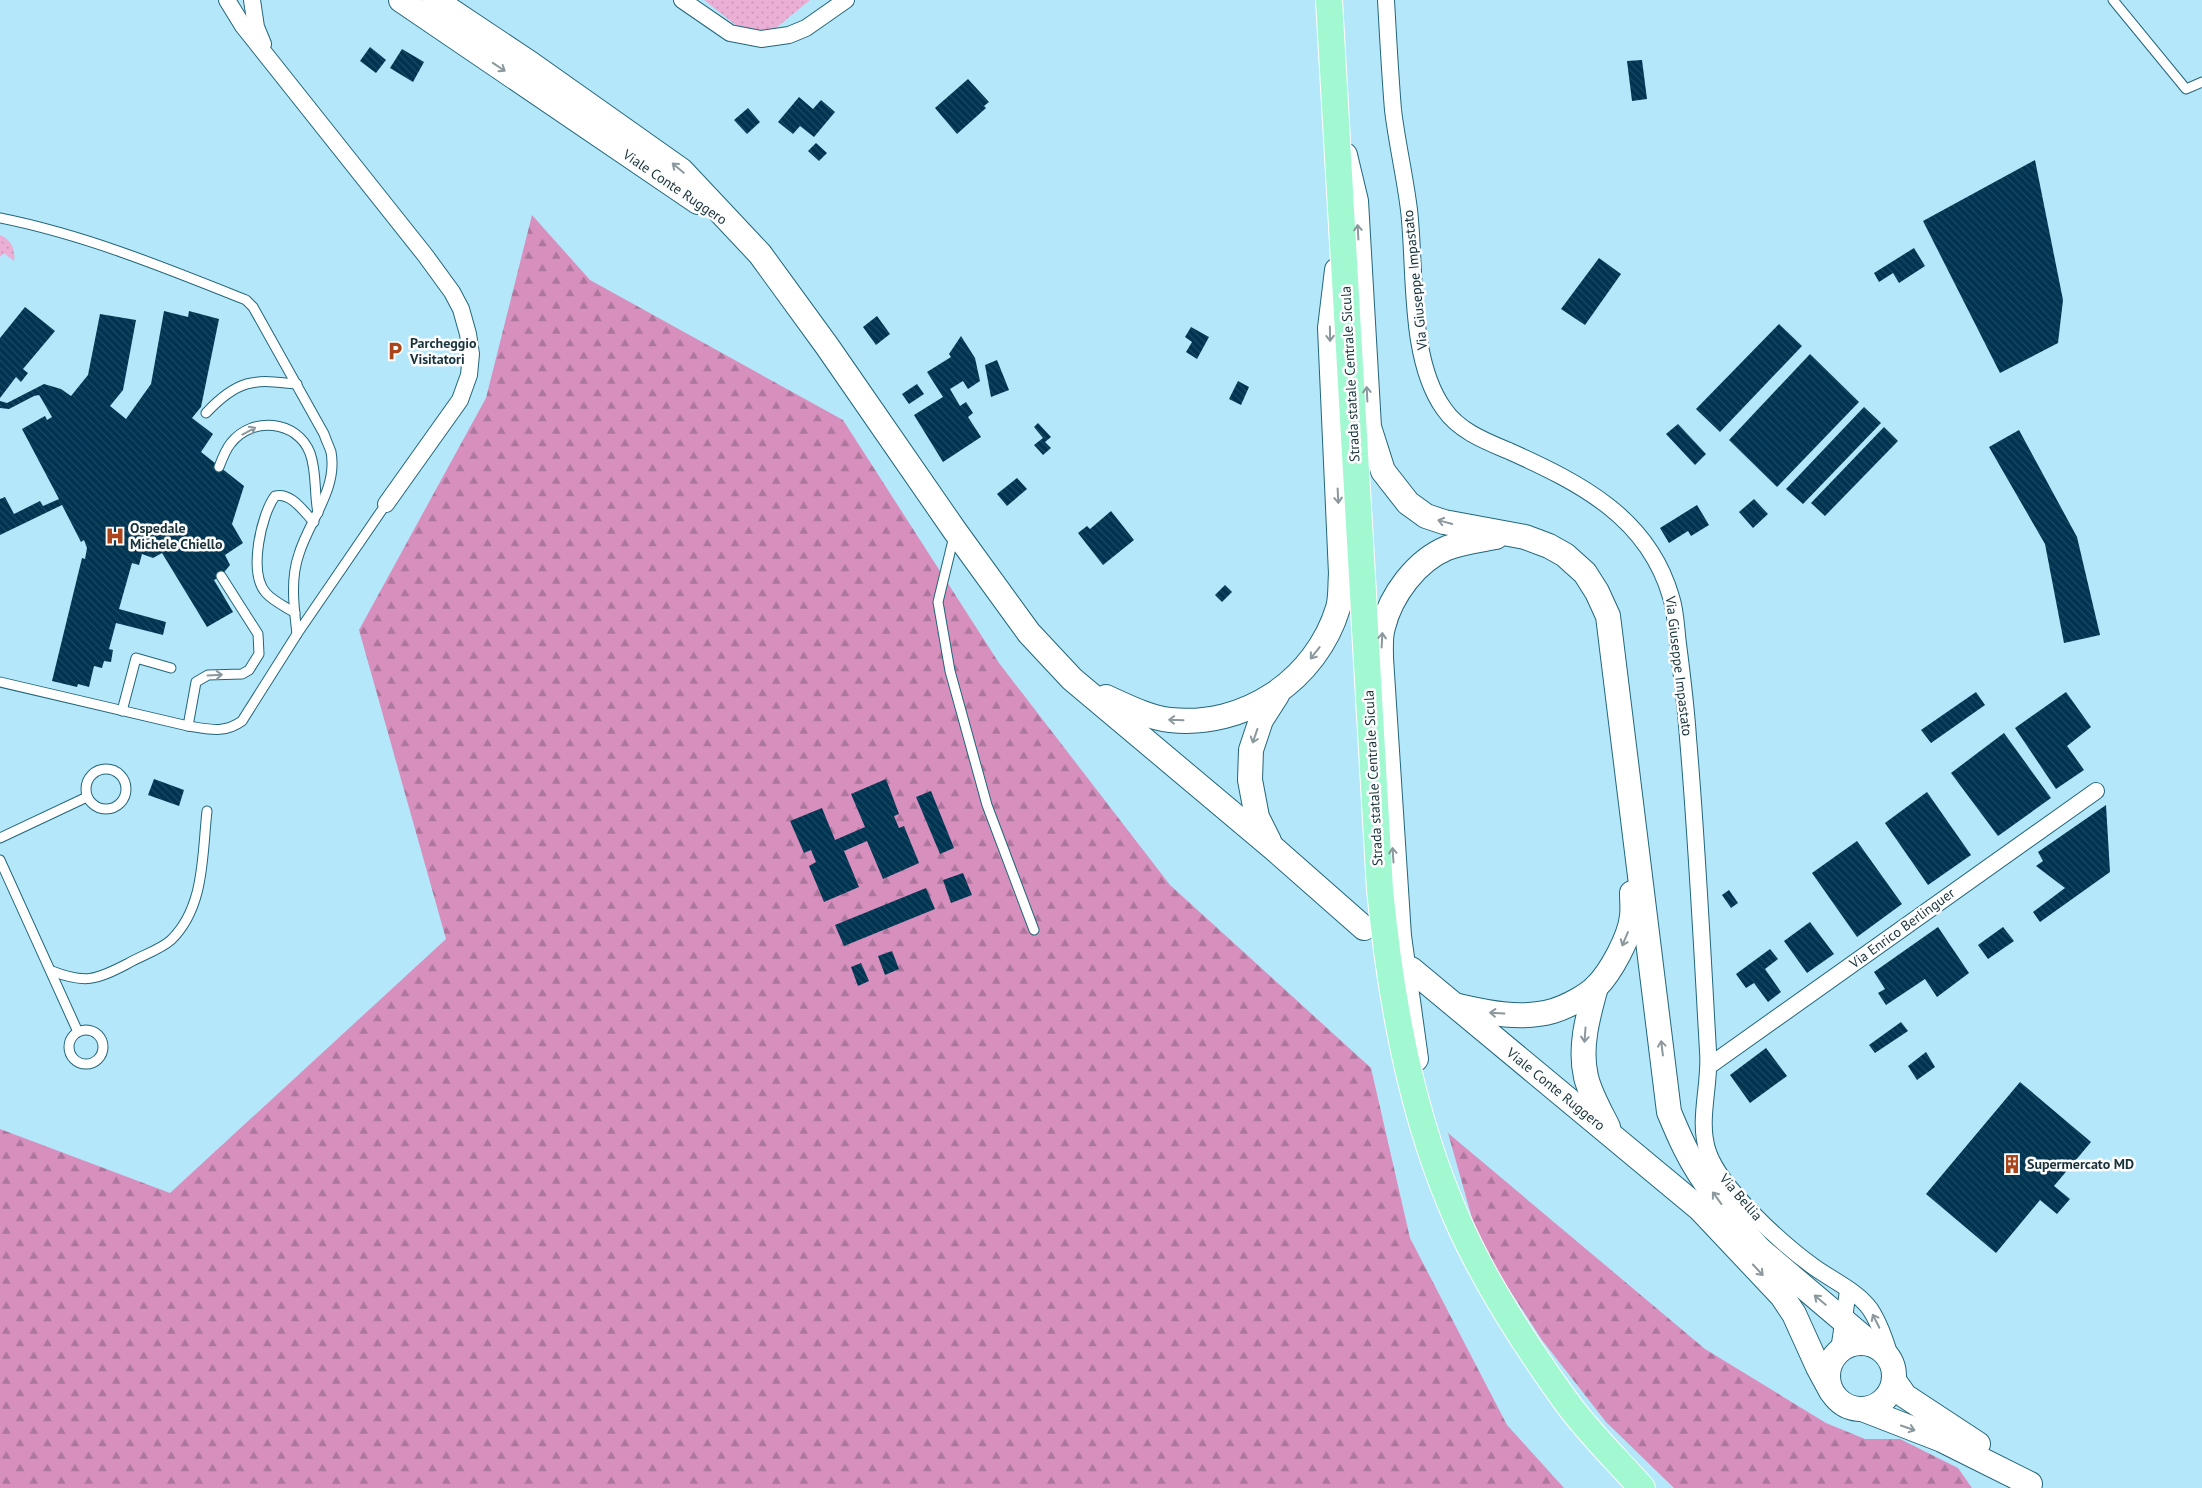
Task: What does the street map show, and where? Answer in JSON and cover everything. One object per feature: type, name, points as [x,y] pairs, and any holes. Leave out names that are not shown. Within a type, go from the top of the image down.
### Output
[{"type":"main road","name":"Viale Conte Ruggero","points":[[401,0],[736,228]]},
{"type":"main road","name":"Viale Conte Ruggero","points":[[435,0],[515,53],[681,170],[736,228]]},
{"type":"main road","name":"Strada statale Centrale Sicula","points":[[1329,0],[1380,890],[1385,940],[1397,1014],[1410,1076],[1424,1129],[1454,1212],[1481,1266],[1518,1330],[1566,1401],[1642,1488]]},
{"type":"main road","points":[[1336,117],[1356,201],[1369,427],[1383,471],[1408,503],[1426,516],[1444,522],[1525,537],[1565,555],[1585,573],[1597,592],[1608,616],[1669,1112],[1685,1149],[1705,1181],[1729,1214],[1759,1249]]},
{"type":"main road","points":[[736,228],[760,254],[822,339],[955,531],[1029,633],[1072,678],[1272,847],[1364,928]]},
{"type":"main road","points":[[1072,678],[1132,708],[1169,720],[1198,720],[1222,716],[1255,706],[1278,693],[1298,674],[1322,644],[1338,607],[1341,574],[1330,328],[1342,233]]},
{"type":"main road","points":[[1424,1129],[1411,1010],[1398,926],[1381,658],[1382,629],[1391,604],[1406,582],[1425,562],[1446,549],[1468,542],[1510,535]]},
{"type":"main road","points":[[1272,847],[1257,817],[1250,780],[1251,750],[1261,720],[1278,693]]},
{"type":"main road","points":[[1613,1136],[1594,1099],[1584,1068],[1586,1026],[1596,988],[1617,956],[1628,934],[1632,917],[1632,821]]},
{"type":"main road","name":"Viale Conte Ruggero","points":[[1411,969],[1452,1005],[1700,1209]]},
{"type":"main road","points":[[1452,1005],[1492,1014],[1552,1011],[1596,988]]},
{"type":"main road","points":[[1700,1209],[1759,1249],[1870,1343]]},
{"type":"main road","points":[[1700,1209],[1782,1296],[1794,1314],[1818,1368],[1831,1391],[1844,1405],[1862,1409],[1942,1440],[1991,1464],[2026,1487]]},
{"type":"main road","points":[[1831,1391],[1828,1380],[1829,1369],[1832,1359],[1839,1350],[1849,1344],[1859,1342],[1878,1346],[1893,1371],[1904,1396],[1994,1455],[2026,1487]]},
{"type":"main road","points":[[1862,1409],[1873,1407],[1891,1393],[1893,1371]]},
{"type":"main road","points":[[1614,1458],[1652,1488]]},
{"type":"street","points":[[227,0],[243,26],[452,292],[461,309],[471,354],[469,375],[460,400],[386,504]]},
{"type":"street","points":[[252,0],[256,27],[271,62]]},
{"type":"street","points":[[419,0],[468,32],[515,53]]},
{"type":"street","points":[[682,0],[730,33],[761,39],[789,35],[806,28],[846,0]]},
{"type":"street","name":"Via Giuseppe Impastato","points":[[1386,0],[1393,112],[1409,211],[1419,340],[1432,390],[1445,412],[1460,427],[1562,475],[1612,508],[1630,524],[1647,545],[1663,572],[1673,603],[1684,684],[1709,1066]]},
{"type":"street","name":"Via Enrico Berlinguer","points":[[1709,1066],[2096,790]]},
{"type":"street","name":"Via Bellia","points":[[1709,1066],[1705,1130],[1708,1153],[1716,1169],[1764,1224],[1808,1263],[1869,1307],[1886,1342],[1893,1371]]},
{"type":"street","points":[[1839,1350],[1845,1322],[1848,1291]]},
{"type":"lane","points":[[2113,0],[2186,89],[2202,82]]},
{"type":"lane","points":[[0,218],[36,225],[113,249],[246,300],[253,307],[324,434],[331,453],[330,475],[316,518],[299,553],[294,576],[294,613],[297,634]]},
{"type":"lane","points":[[206,413],[222,396],[242,384],[266,381],[297,384]]},
{"type":"lane","points":[[219,467],[231,442],[250,428],[267,425],[287,428],[301,439],[309,452],[315,475],[316,518]]},
{"type":"lane","points":[[294,613],[265,592],[259,579],[257,566],[261,522],[272,500],[280,494],[291,499],[316,518]]},
{"type":"lane","points":[[0,682],[188,726],[214,730],[231,729],[242,721],[297,634],[386,504]]},
{"type":"lane","points":[[955,531],[938,602],[950,671],[987,805],[1034,930]]},
{"type":"lane","points":[[188,726],[198,679],[208,674],[242,674],[249,670],[259,654],[258,634],[221,576]]},
{"type":"lane","points":[[122,711],[136,658],[171,668]]},
{"type":"lane","points":[[111,769],[122,776],[125,783],[125,796],[116,807],[110,809],[96,807],[87,797],[86,785],[88,779],[97,770],[111,769]]},
{"type":"lane","points":[[0,838],[87,797]]},
{"type":"lane","points":[[52,971],[72,979],[88,980],[102,977],[170,941],[189,917],[197,896],[207,811]]},
{"type":"lane","points":[[0,860],[52,971],[78,1032]]},
{"type":"shaded area","points":[[704,0],[810,0],[771,32],[737,26]]},
{"type":"shaded area","points":[[0,235],[12,245],[14,261],[4,253],[0,257]]},
{"type":"green space","points":[[532,215],[590,280],[843,420],[999,663],[1170,885],[1371,1068],[1410,1238],[1507,1425],[1564,1488],[0,1488],[0,1129],[170,1193],[446,939],[359,630],[486,398]]},
{"type":"green space","points":[[1448,1133],[1705,1349],[1826,1423],[1865,1439],[1900,1439],[1958,1468],[1972,1488],[1674,1488],[1606,1422],[1542,1340],[1479,1243]]},
{"type":"building","points":[[370,47],[386,60],[376,73],[360,61]]},
{"type":"building","points":[[402,49],[424,62],[413,82],[390,68]]},
{"type":"building","points":[[1642,60],[1647,99],[1632,101],[1627,61]]},
{"type":"building","points":[[968,79],[989,102],[984,106],[986,108],[957,134],[935,108]]},
{"type":"building","points":[[799,97],[813,109],[821,100],[835,112],[814,137],[800,126],[793,134],[778,122]]},
{"type":"building","points":[[748,108],[760,122],[747,134],[734,120]]},
{"type":"building","points":[[816,143],[827,153],[819,161],[808,151]]},
{"type":"building","points":[[2035,160],[2063,300],[2058,343],[2000,373],[1923,221]]},
{"type":"building","points":[[1914,248],[1925,266],[1899,283],[1893,273],[1879,282],[1874,273]]},
{"type":"building","points":[[1599,258],[1621,274],[1585,325],[1561,309]]},
{"type":"building","points":[[25,307],[55,331],[23,369],[28,373],[21,382],[16,377],[0,398],[0,338]]},
{"type":"building","points":[[164,311],[188,317],[189,311],[219,319],[201,407],[192,418],[213,434],[201,452],[244,486],[232,524],[243,543],[225,555],[230,565],[221,576],[214,580],[233,612],[207,627],[162,553],[153,558],[142,554],[139,565],[132,563],[119,609],[166,622],[163,635],[116,623],[109,649],[113,650],[111,662],[104,661],[102,668],[94,666],[89,687],[78,684],[77,687],[52,681],[82,558],[85,559],[87,548],[84,540],[81,542],[62,505],[0,535],[0,499],[5,497],[14,514],[40,501],[43,506],[59,499],[22,429],[45,416],[47,420],[52,417],[41,398],[39,395],[34,396],[9,409],[0,408],[0,401],[7,403],[44,384],[61,389],[71,396],[88,375],[100,314],[136,320],[123,390],[110,406],[126,419],[151,384]]},
{"type":"building","points":[[877,316],[890,334],[876,345],[863,327]]},
{"type":"building","points":[[1779,324],[1802,346],[1720,432],[1696,409]]},
{"type":"building","points":[[1191,327],[1209,337],[1197,359],[1186,352],[1192,342],[1185,337]]},
{"type":"building","points":[[961,336],[975,358],[980,381],[968,389],[963,381],[950,389],[960,406],[966,402],[973,413],[968,417],[981,437],[943,462],[914,415],[943,397],[927,372],[951,357],[949,354]]},
{"type":"building","points":[[1810,354],[1859,402],[1777,487],[1729,440]]},
{"type":"building","points":[[997,360],[1009,390],[991,397],[985,365]]},
{"type":"building","points":[[1238,381],[1249,387],[1241,405],[1229,399]]},
{"type":"building","points":[[917,384],[924,394],[909,404],[902,394]]},
{"type":"building","points":[[1864,407],[1881,423],[1803,504],[1786,489]]},
{"type":"building","points":[[1038,423],[1051,437],[1045,442],[1051,448],[1043,455],[1034,445],[1043,438],[1034,427]]},
{"type":"building","points":[[1678,424],[1706,454],[1695,465],[1666,434]]},
{"type":"building","points":[[1884,427],[1898,441],[1825,516],[1811,503]]},
{"type":"building","points":[[2019,430],[2077,537],[2100,635],[2064,643],[2045,544],[1989,447]]},
{"type":"building","points":[[1017,478],[1027,489],[1007,506],[997,494]]},
{"type":"building","points":[[1754,499],[1768,514],[1753,528],[1739,512]]},
{"type":"building","points":[[1697,505],[1709,525],[1691,536],[1688,531],[1669,543],[1660,528]]},
{"type":"building","points":[[1111,511],[1134,540],[1103,565],[1078,533],[1087,526],[1090,529]]},
{"type":"building","points":[[1225,585],[1232,592],[1222,602],[1215,595]]},
{"type":"building","points":[[1976,692],[1985,705],[1931,743],[1921,730]]},
{"type":"building","points":[[2066,692],[2091,727],[2067,746],[2084,770],[2056,789],[2015,728]]},
{"type":"building","points":[[2004,733],[2051,798],[1998,836],[1951,773]]},
{"type":"building","points":[[154,779],[184,790],[179,806],[148,795]]},
{"type":"building","points":[[886,779],[899,814],[894,816],[899,828],[904,826],[919,863],[883,879],[867,841],[844,851],[859,887],[824,902],[809,866],[816,862],[811,850],[804,853],[790,821],[822,808],[835,840],[865,827],[851,794]]},
{"type":"building","points":[[931,791],[954,848],[940,854],[916,797]]},
{"type":"building","points":[[1927,792],[1971,855],[1928,885],[1885,823]]},
{"type":"building","points":[[2106,805],[2110,872],[2040,922],[2033,912],[2065,888],[2036,866],[2043,861],[2038,852]]},
{"type":"building","points":[[1857,841],[1902,904],[1857,937],[1812,873]]},
{"type":"building","points":[[963,873],[972,895],[951,903],[943,880]]},
{"type":"building","points":[[926,888],[935,909],[844,946],[835,925]]},
{"type":"building","points":[[1729,890],[1738,903],[1731,908],[1722,895]]},
{"type":"building","points":[[1810,922],[1834,954],[1807,973],[1784,941]]},
{"type":"building","points":[[1938,927],[1969,973],[1937,997],[1925,979],[1886,1005],[1878,993],[1885,989],[1874,972]]},
{"type":"building","points":[[2003,927],[2014,941],[1988,959],[1978,945]]},
{"type":"building","points":[[1770,949],[1778,959],[1765,969],[1781,992],[1768,1002],[1754,983],[1746,988],[1736,974]]},
{"type":"building","points":[[892,951],[899,969],[885,975],[878,956]]},
{"type":"building","points":[[861,963],[869,981],[858,986],[851,967]]},
{"type":"building","points":[[1901,1022],[1908,1031],[1875,1053],[1869,1045]]},
{"type":"building","points":[[1766,1048],[1787,1076],[1750,1103],[1730,1075]]},
{"type":"building","points":[[1926,1052],[1935,1067],[1917,1080],[1908,1066]]},
{"type":"building","name":"Supermercato MD","points":[[2020,1082],[2091,1142],[2054,1186],[2070,1199],[2057,1214],[2040,1200],[1996,1253],[1926,1194]]},
{"type":"place","name":"Parcheggio Visitatori","points":[[395,351]]},
{"type":"place","name":"Ospedale Michele Chiello","points":[[115,536]]},
{"type":"place","name":"Supermercato MD","points":[[2012,1164]]}]
